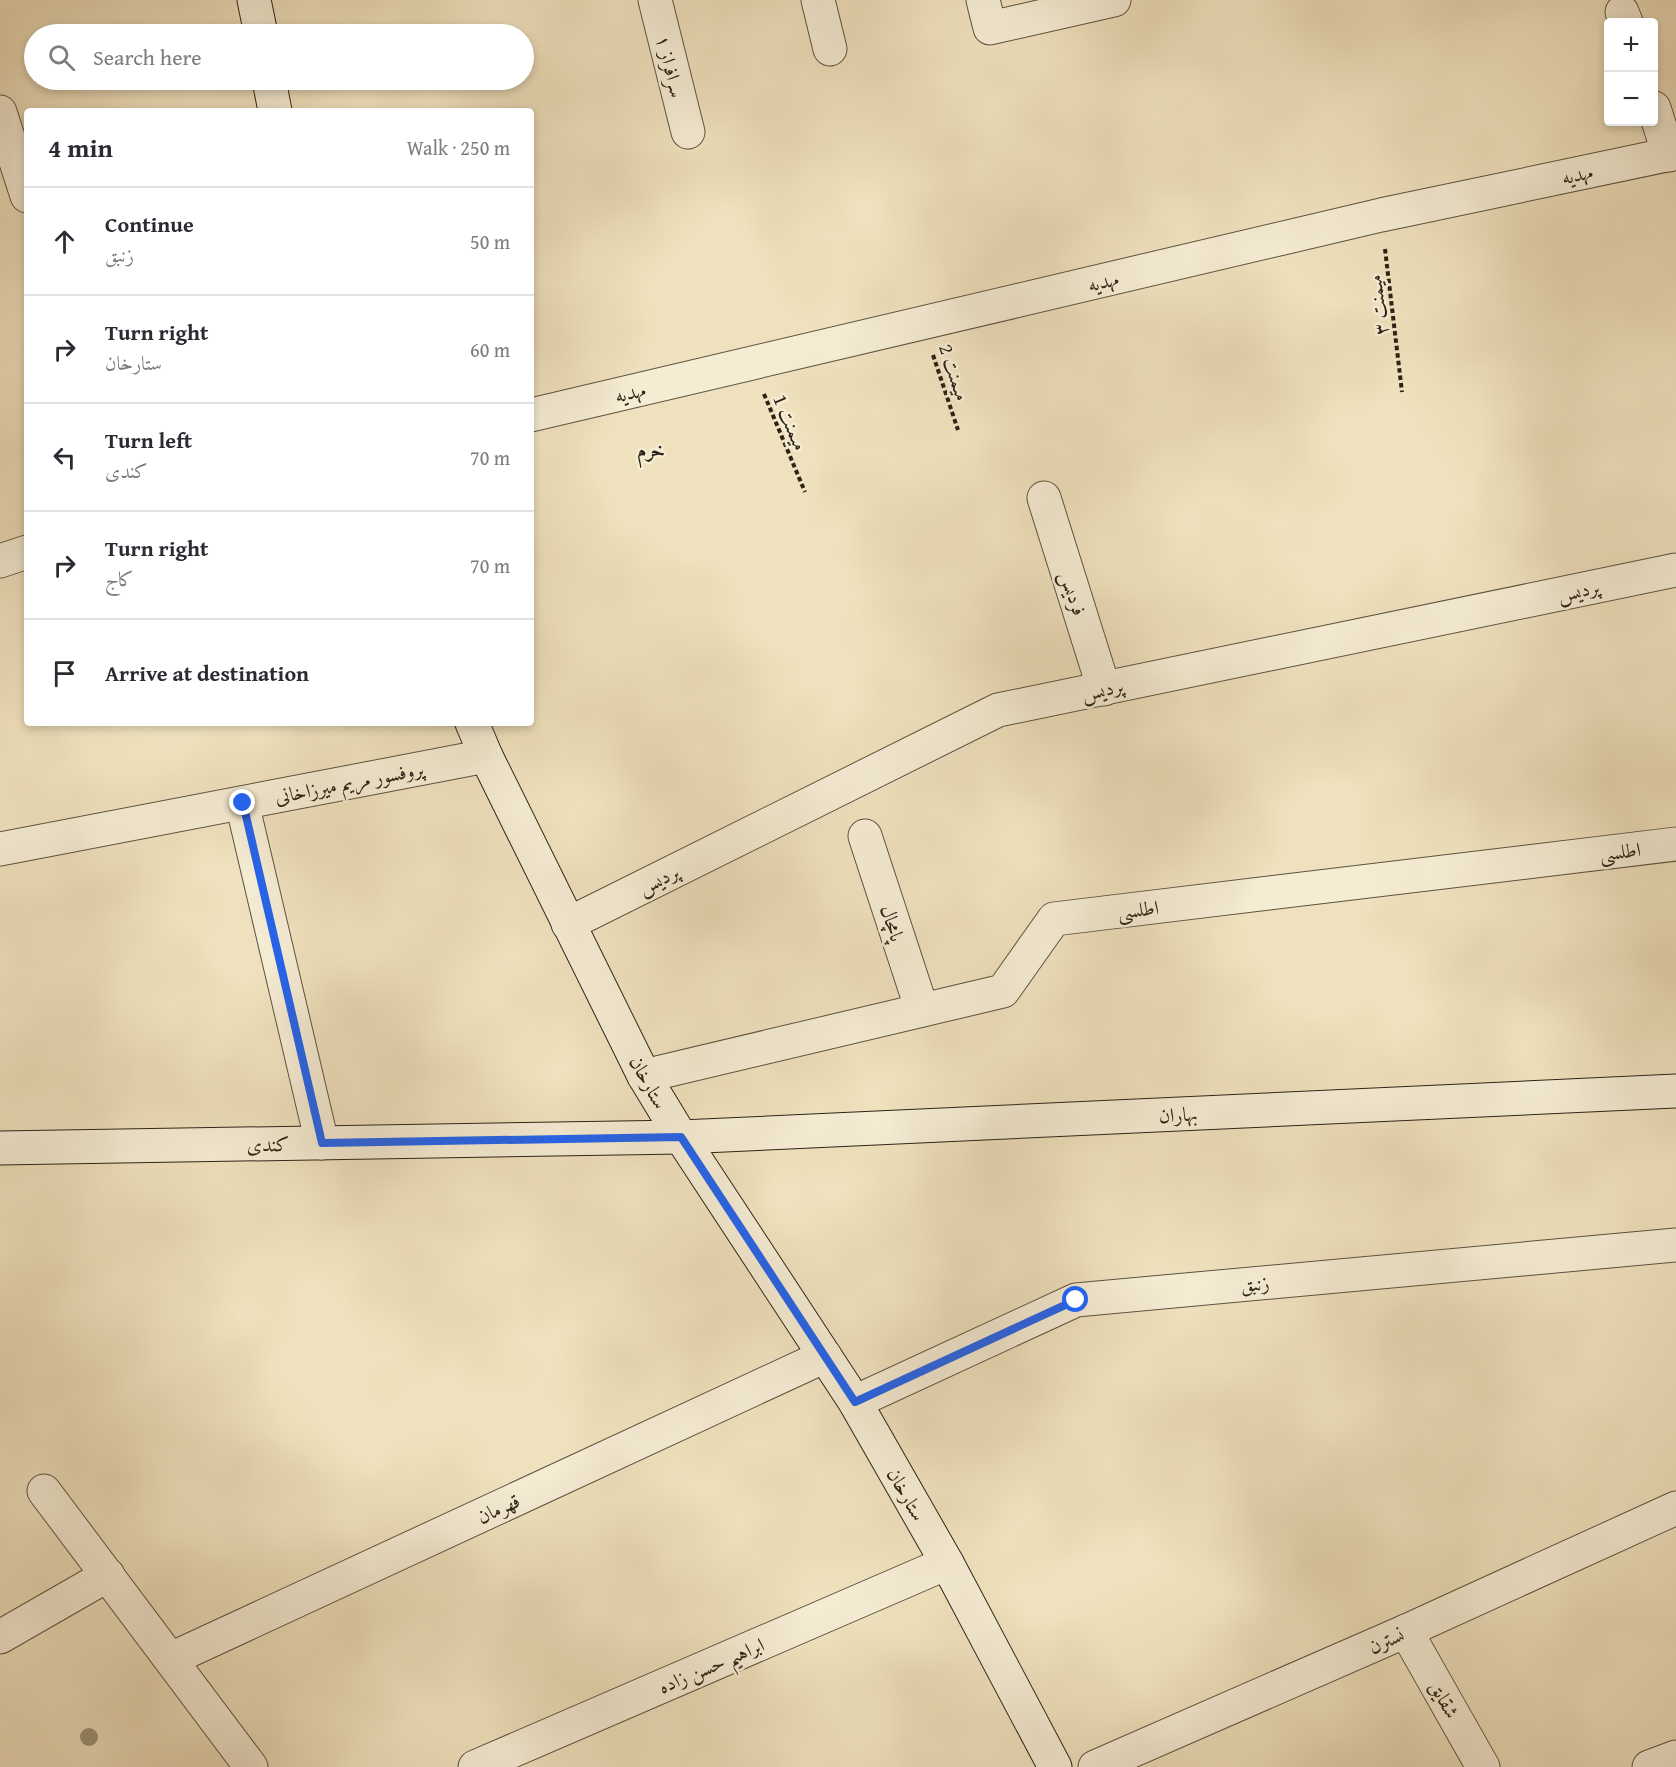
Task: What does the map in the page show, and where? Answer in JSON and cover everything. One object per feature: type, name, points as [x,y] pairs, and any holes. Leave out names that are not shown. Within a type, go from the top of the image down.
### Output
[{"type":"street","points":[[254,0],[259,24]]},
{"type":"street","name":"سرافراز ۱","points":[[655,0],[688,132]]},
{"type":"street","points":[[818,0],[830,50]]},
{"type":"street","points":[[983,0],[990,28],[1114,0]]},
{"type":"street","points":[[271,90],[274,108]]},
{"type":"street","points":[[0,112],[24,187]]},
{"type":"street","points":[[1658,120],[1672,154]]},
{"type":"street","name":"مهدیه","points":[[534,414],[1381,215],[1672,154]]},
{"type":"street","name":"فردیس","points":[[1044,498],[1104,688]]},
{"type":"street","points":[[0,561],[24,553]]},
{"type":"street","name":"پردیس","points":[[568,924],[998,710],[1676,570]]},
{"type":"street","name":"ستارخان","points":[[473,726],[644,1076],[681,1137],[855,1402],[947,1563],[1054,1767]]},
{"type":"street","name":"پروفسور مریم میرزاخانی","points":[[0,849],[486,756]]},
{"type":"street","points":[[243,803],[322,1143]]},
{"type":"street","name":"پامچال","points":[[865,836],[922,1010]]},
{"type":"street","name":"اطلسی","points":[[644,1076],[1003,991],[1054,919],[1676,844]]},
{"type":"street","name":"بهاران","points":[[681,1137],[1676,1091]]},
{"type":"street","name":"کندی","points":[[0,1148],[681,1137]]},
{"type":"street","name":"زنبق","points":[[855,1402],[1076,1300],[1676,1245]]},
{"type":"street","name":"قهرمان","points":[[171,1659],[825,1356]]},
{"type":"street","points":[[44,1491],[251,1767]]},
{"type":"street","name":"نسترن","points":[[1095,1767],[1406,1631],[1676,1509]]},
{"type":"street","name":"ابراهیم حسن زاده","points":[[475,1767],[947,1563]]},
{"type":"street","points":[[0,1637],[108,1575]]},
{"type":"street","name":"شقایق","points":[[1406,1631],[1483,1767]]},
{"type":"street","points":[[1649,1767],[1676,1757]]},
{"type":"path","name":"میمنت ۳","points":[[1381,215],[1401,392]]},
{"type":"path","name":"میمنت 2","points":[[922,323],[958,430]]},
{"type":"path","name":"میمنت 1","points":[[751,363],[805,492]]},
{"type":"district","name":"خرم","points":[[651,449]]},
{"type":"route","points":[[243,803],[322,1143],[681,1137],[855,1402],[1076,1300]]}]
